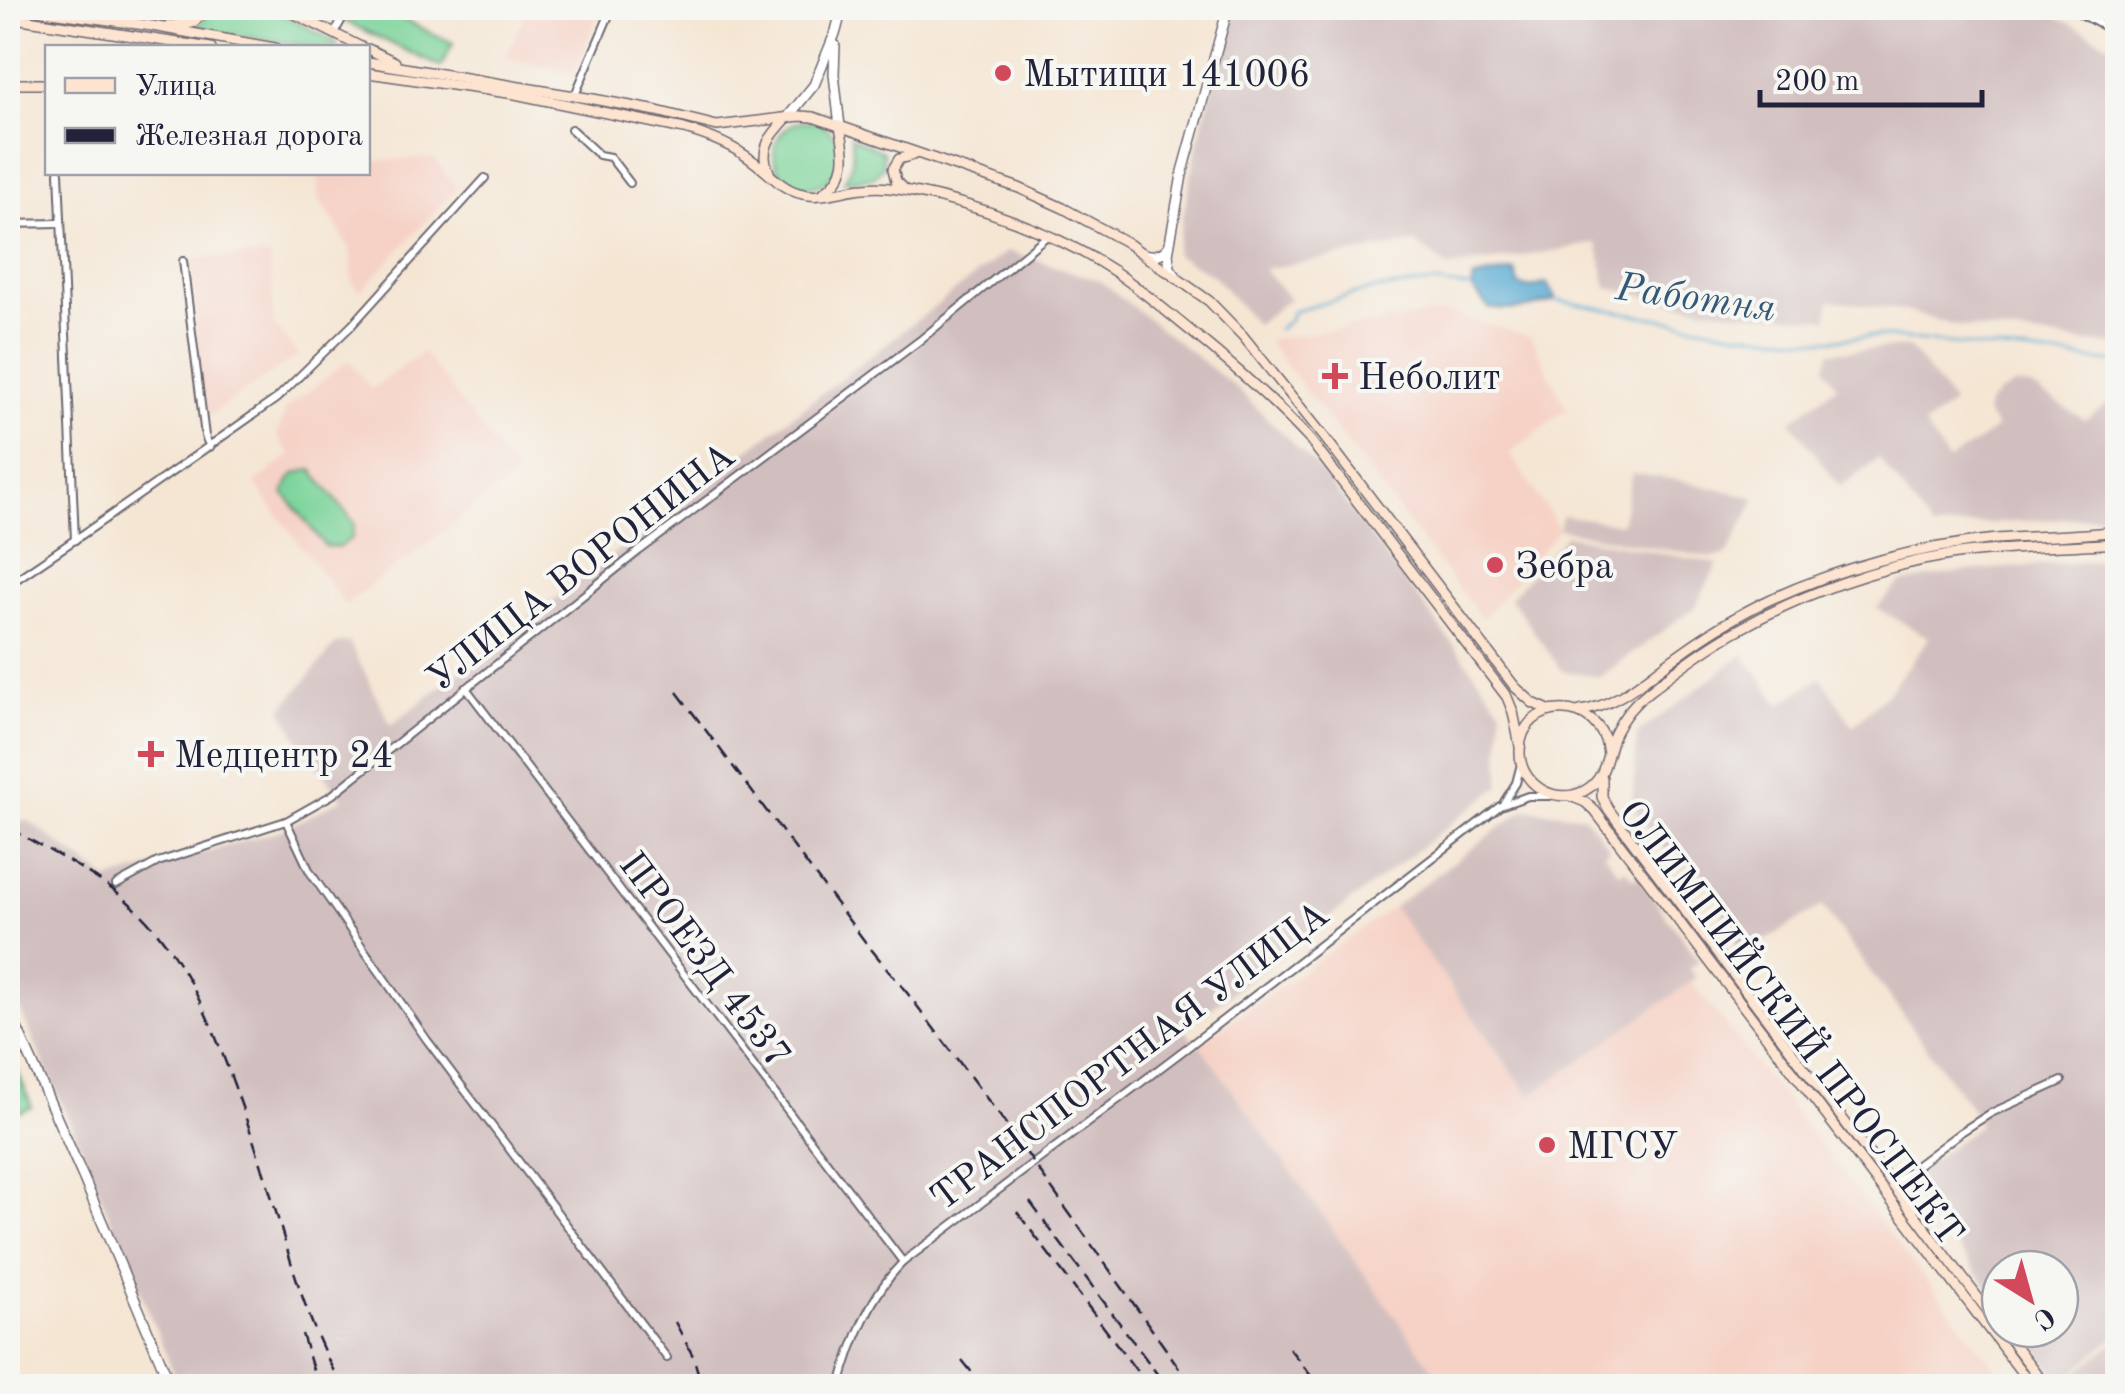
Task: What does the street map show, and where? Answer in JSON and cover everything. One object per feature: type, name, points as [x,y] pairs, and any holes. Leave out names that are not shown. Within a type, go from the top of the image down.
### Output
[{"type":"main road","points":[[22,8],[258,45]]},
{"type":"main road","points":[[152,26],[192,23],[210,8]]},
{"type":"main road","points":[[284,8],[358,45]]},
{"type":"main road","points":[[8,18],[188,45]]},
{"type":"main road","points":[[149,40],[164,45]]},
{"type":"main road","points":[[370,50],[407,67]]},
{"type":"main road","points":[[370,62],[656,110],[717,126],[814,117],[1018,188],[1096,224],[1217,307],[1326,438],[1514,687],[1533,704],[1551,711]]},
{"type":"main road","points":[[370,76],[516,94],[661,123],[710,136],[756,162],[774,180],[803,194],[865,188],[906,190],[986,211],[1047,236],[1111,270],[1261,389],[1324,458],[1507,698],[1516,720],[1522,763],[1538,787],[1556,796],[1570,796],[1590,788],[1603,772],[1616,731],[1640,698],[1733,632],[1782,608],[1878,572],[1948,556],[2118,543]]},
{"type":"main road","points":[[8,84],[45,84]]},
{"type":"main road","points":[[774,180],[765,164],[766,144],[786,118]]},
{"type":"main road","points":[[822,194],[844,169],[840,127]]},
{"type":"main road","points":[[906,190],[896,181],[892,170],[900,158],[916,154]]},
{"type":"main road","points":[[1239,370],[1254,369],[1259,360],[1256,352]]},
{"type":"main road","points":[[1261,389],[1259,375],[1268,371],[1275,375]]},
{"type":"main road","points":[[1520,746],[1531,724],[1551,711],[1599,707],[1620,697],[1751,608],[1851,568],[1946,546],[2118,531]]},
{"type":"main road","points":[[1578,711],[1598,726],[1608,754]]},
{"type":"main road","name":"ОЛИМПИЙСКИЙ ПРОСПЕКТ","points":[[1603,772],[1601,791],[1609,810],[1980,1300]]},
{"type":"main road","name":"ОЛИМПИЙСКИЙ ПРОСПЕКТ","points":[[1570,796],[1595,811],[2032,1386]]},
{"type":"main road","name":"ОЛИМПИЙСКИЙ ПРОСПЕКТ","points":[[2017,1349],[2046,1386]]},
{"type":"street","points":[[334,34],[348,8]]},
{"type":"street","points":[[574,95],[612,8]]},
{"type":"street","points":[[786,118],[814,85],[842,8]]},
{"type":"street","points":[[1176,276],[1169,264],[1169,246],[1182,176],[1228,8]]},
{"type":"street","points":[[2070,8],[2118,34]]},
{"type":"street","points":[[836,31],[834,60],[840,127]]},
{"type":"street","points":[[2118,92],[2110,102],[2118,118]]},
{"type":"street","points":[[570,129],[599,155],[610,157],[630,183]]},
{"type":"street","points":[[58,175],[75,540]]},
{"type":"street","points":[[8,584],[266,407],[352,325],[485,178]]},
{"type":"street","points":[[8,224],[60,223]]},
{"type":"street","name":"УЛИЦА ВОРОНИНА","points":[[116,884],[158,862],[286,821],[332,795],[639,551],[919,340],[1047,236]]},
{"type":"street","points":[[1142,253],[1157,255],[1169,246]]},
{"type":"street","points":[[182,261],[205,436],[210,447]]},
{"type":"street","name":"ПРОЕЗД 4537","points":[[466,688],[903,1262]]},
{"type":"street","name":"ТРАНСПОРТНАЯ УЛИЦА","points":[[840,1386],[858,1332],[886,1282],[903,1262],[1500,806],[1516,783],[1522,763]]},
{"type":"street","name":"ТРАНСПОРТНАЯ УЛИЦА","points":[[1500,806],[1528,796],[1556,796]]},
{"type":"street","points":[[286,821],[310,872],[427,1040],[666,1358]]},
{"type":"street","points":[[8,1008],[170,1386]]},
{"type":"street","points":[[1892,1184],[1990,1112],[2062,1081]]},
{"type":"shaded area","points":[[529,8],[601,8],[575,73],[504,58]]},
{"type":"shaded area","points":[[1234,8],[2041,8],[2117,48],[2117,344],[1960,327],[1901,310],[1830,300],[1828,319],[1678,303],[1607,287],[1597,243],[1448,267],[1415,243],[1264,269],[1289,299],[1256,325],[1214,276],[1175,254],[1200,134]]},
{"type":"shaded area","points":[[434,158],[457,188],[360,292],[352,282],[350,248],[318,198],[318,175],[370,175],[370,161]]},
{"type":"shaded area","points":[[1007,251],[1100,281],[1235,387],[1319,469],[1501,709],[1500,786],[1184,1029],[1199,1044],[1445,1386],[179,1386],[82,1149],[8,983],[8,821],[29,821],[108,880],[282,830],[342,799],[299,740],[282,709],[336,644],[349,642],[391,725]]},
{"type":"shaded area","points":[[270,255],[274,324],[298,355],[203,420],[191,259]]},
{"type":"shaded area","points":[[1446,312],[1531,337],[1567,409],[1510,453],[1559,529],[1482,619],[1267,340]]},
{"type":"shaded area","points":[[1909,347],[1953,403],[1924,426],[1948,461],[1997,428],[1986,414],[1988,404],[2015,385],[2032,387],[2085,420],[2117,397],[2117,515],[1933,530],[1879,458],[1840,487],[1791,421],[1837,386],[1825,367],[1830,352]]},
{"type":"shaded area","points":[[423,352],[517,476],[345,605],[254,483],[291,455],[277,436],[286,409],[349,360],[371,389]]},
{"type":"shaded area","points":[[1632,473],[1756,498],[1727,555],[1711,558],[1559,529],[1562,515],[1621,524]]},
{"type":"shaded area","points":[[1566,535],[1718,564],[1695,607],[1600,677],[1562,671],[1510,598]]},
{"type":"shaded area","points":[[2117,559],[2117,1335],[2061,1382],[2035,1349],[2080,1349],[2080,1249],[1980,1249],[1980,1277],[1907,1181],[1979,1125],[1971,1108],[1822,906],[1741,955],[1723,916],[1725,904],[1692,860],[1680,869],[1632,807],[1637,734],[1744,654],[1780,705],[1821,677],[1853,726],[1887,694],[1929,638],[1877,608],[1900,583],[1965,571]]},
{"type":"shaded area","points":[[1525,809],[1585,816],[1609,848],[1604,853],[1619,873],[1625,869],[1633,879],[1637,876],[1699,961],[1690,968],[1696,978],[1530,1096],[1393,907]]},
{"type":"shaded area","name":"МГСУ","points":[[1393,907],[1530,1096],[1691,981],[2010,1386],[1445,1386],[1199,1044]]},
{"type":"shaded area","points":[[2117,1341],[2117,1386],[2068,1386],[2064,1382]]},
{"type":"green space","points":[[214,8],[271,8],[337,43],[301,45],[195,29]]},
{"type":"green space","points":[[317,8],[399,8],[396,16],[453,43],[441,67]]},
{"type":"green space","points":[[807,121],[820,123],[830,131],[838,141],[838,167],[830,177],[820,185],[807,187],[794,185],[784,177],[776,167],[774,154],[776,141],[784,131],[794,123]]},
{"type":"green space","points":[[851,137],[883,152],[883,167],[874,177],[844,182],[852,161]]},
{"type":"green space","points":[[312,470],[354,523],[352,538],[339,547],[325,546],[284,493],[293,476]]},
{"type":"green space","points":[[8,1048],[32,1107],[8,1116]]},
{"type":"water","points":[[1515,271],[1519,285],[1527,288],[1547,284],[1556,300],[1523,308],[1489,308],[1472,288],[1474,278]]},
{"type":"waterway","name":"Работня","points":[[1278,329],[1290,320],[1292,312],[1370,290],[1434,283],[1472,288]]},
{"type":"waterway","name":"Работня","points":[[1554,300],[1739,333],[1822,340],[1879,336],[2118,363]]},
{"type":"railway","points":[[677,692],[1003,1120],[1192,1386]]},
{"type":"railway","points":[[8,827],[126,900],[179,963],[224,1058],[302,1296],[342,1386]]},
{"type":"railway","points":[[1030,1202],[1166,1386]]},
{"type":"railway","points":[[1017,1212],[1148,1386]]},
{"type":"railway","points":[[675,1322],[693,1356],[702,1386]]},
{"type":"railway","points":[[302,1334],[318,1386]]},
{"type":"railway","points":[[1289,1348],[1319,1386]]},
{"type":"railway","points":[[962,1360],[983,1386]]},
{"type":"railway","points":[[898,1382],[906,1386]]},
{"type":"place","name":"Мытищи 141006","points":[[1003,73]]},
{"type":"place","name":"Неболит","points":[[1335,376]]},
{"type":"place","name":"Зебра","points":[[1495,565]]},
{"type":"place","name":"Медцентр 24","points":[[151,754]]},
{"type":"place","name":"МГСУ","points":[[1547,1145]]}]
